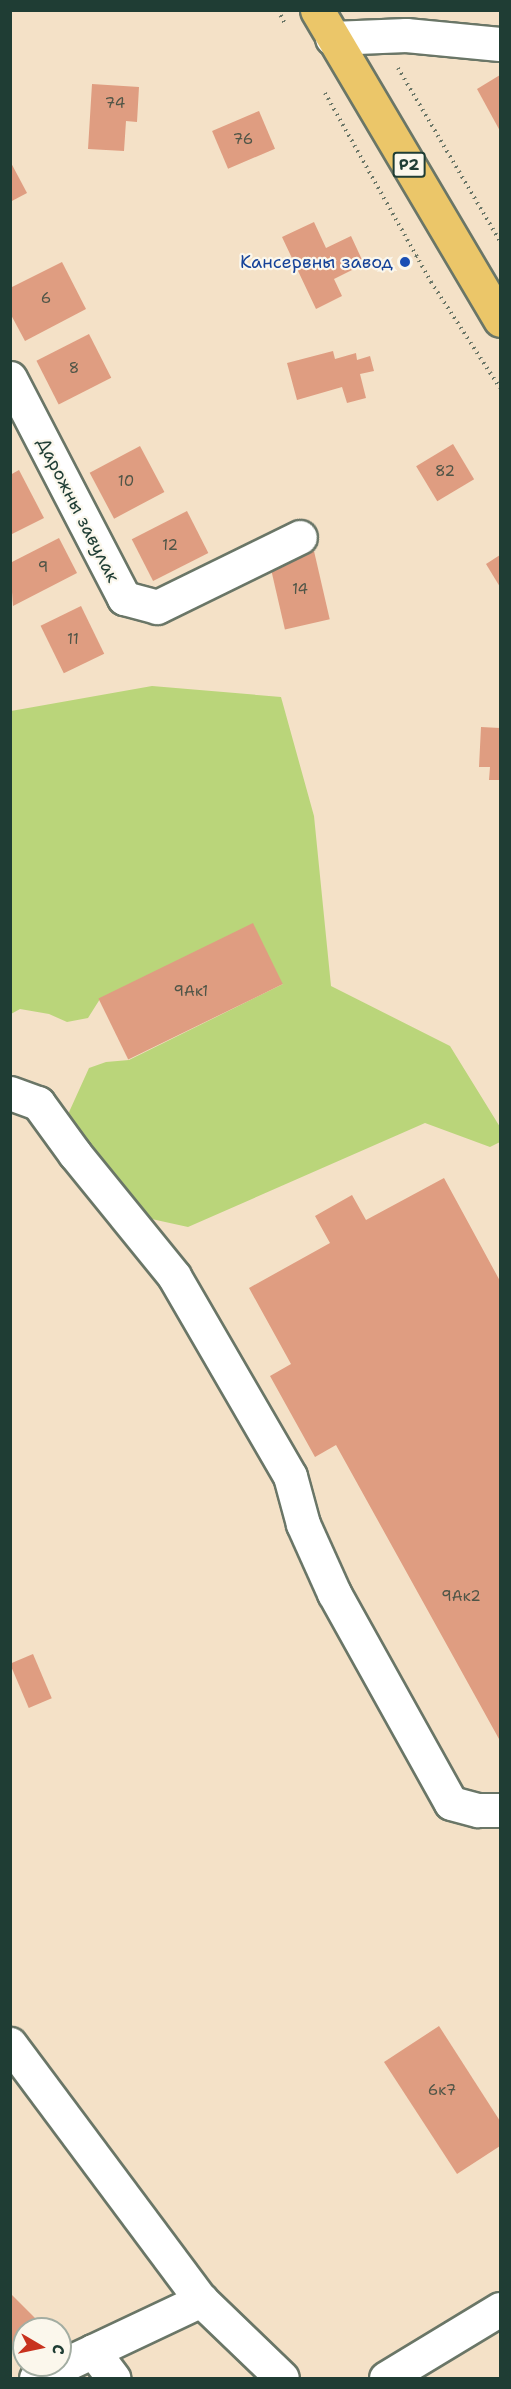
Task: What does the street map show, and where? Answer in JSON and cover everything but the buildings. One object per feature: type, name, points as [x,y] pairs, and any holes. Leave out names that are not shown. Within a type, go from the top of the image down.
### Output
[{"type":"main road","name":"Р2","points":[[325,24],[501,320]]},
{"type":"street","points":[[325,24],[379,36],[405,35],[501,44]]},
{"type":"street","name":"Дарожны завулак","points":[[10,378],[123,598],[157,607],[300,537]]},
{"type":"street","points":[[10,1093],[38,1103],[75,1154],[174,1276],[290,1476],[303,1524],[334,1593],[451,1803],[478,1810],[501,1810]]},
{"type":"street","points":[[10,2044],[201,2300],[282,2379]]},
{"type":"street","points":[[36,2379],[201,2300]]},
{"type":"street","points":[[386,2379],[501,2309]]},
{"type":"street","points":[[93,2351],[113,2379]]},
{"type":"path","points":[[278,10],[289,30]]},
{"type":"path","points":[[379,36],[501,241]]},
{"type":"path","points":[[322,88],[431,282],[501,388]]},
{"type":"green space","points":[[152,686],[281,697],[314,816],[331,986],[450,1046],[500,1127],[500,1142],[490,1147],[425,1123],[188,1227],[147,1218],[65,1121],[89,1068],[106,1062],[129,1060],[283,984],[100,999],[88,1018],[67,1022],[49,1014],[20,1009],[11,1014],[11,711]]},
{"type":"place","name":"Кансервны завод","points":[[405,262]]}]
